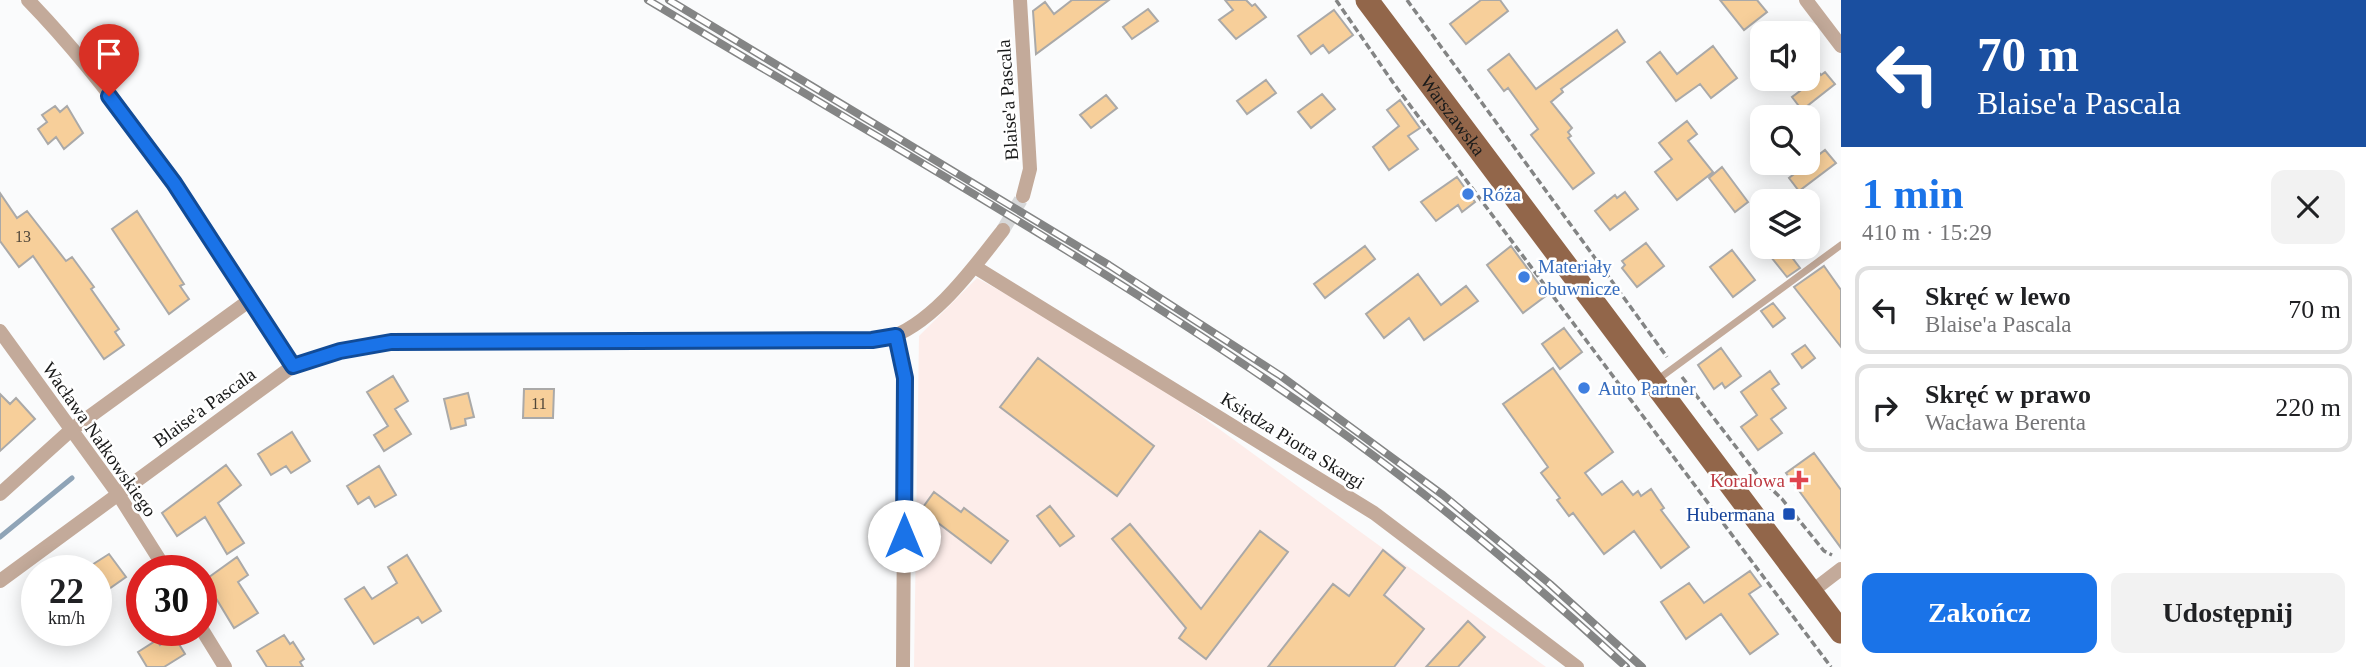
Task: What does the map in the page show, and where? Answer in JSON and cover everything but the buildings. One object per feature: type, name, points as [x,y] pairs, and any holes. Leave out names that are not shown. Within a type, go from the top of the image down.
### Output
[{"type":"main road","name":"Warszawska","points":[[1367,0],[1811,592],[1830,634]]},
{"type":"street","points":[[28,0],[109,96],[174,183],[293,366]]},
{"type":"street","name":"Blaise'a Pascala","points":[[1020,0],[1030,169],[1023,196]]},
{"type":"street","points":[[1806,0],[1841,46]]},
{"type":"street","name":"Blaise'a Pascala","points":[[0,581],[293,366],[340,351],[391,342],[872,340],[896,336],[921,320],[975,267],[1003,230]]},
{"type":"street","name":"Księdza Piotra Skargi","points":[[975,267],[1374,513],[1577,667]]},
{"type":"street","points":[[0,494],[71,430],[250,300]]},
{"type":"street","name":"Wacława Nałkowskiego","points":[[0,331],[118,494],[157,555]]},
{"type":"street","points":[[896,336],[905,378],[903,667]]},
{"type":"street","points":[[1811,592],[1840,565]]},
{"type":"street","points":[[212,646],[225,667]]},
{"type":"lane","points":[[1653,383],[1841,245]]},
{"type":"path","points":[[1336,0],[1394,84],[1831,667]]},
{"type":"path","points":[[1407,0],[1675,367],[1760,478],[1782,499],[1824,551],[1840,565]]},
{"type":"path","points":[[1812,641],[1830,634]]},
{"type":"shaded area","points":[[977,278],[1123,359],[1546,667],[914,667],[919,336]]},
{"type":"waterway","points":[[0,537],[72,478]]},
{"type":"tunnel","points":[[1003,230],[1023,196]]},
{"type":"railway","points":[[648,0],[989,203],[1240,362],[1322,418],[1440,507],[1516,569],[1626,667]]},
{"type":"railway","points":[[669,0],[1109,265],[1281,376],[1443,495],[1550,584],[1642,667]]},
{"type":"place","name":"Róża","points":[[1468,194]]},
{"type":"place","name":"Materiały obuwnicze","points":[[1524,277]]},
{"type":"place","name":"Auto Partner","points":[[1584,388]]},
{"type":"place","name":"Koralowa","points":[[1799,480]]},
{"type":"place","name":"Hubermana","points":[[1789,514]]},
{"type":"route","points":[[109,96],[174,183],[293,366],[340,351],[391,342],[872,340],[896,336],[905,378],[904,536]]}]
